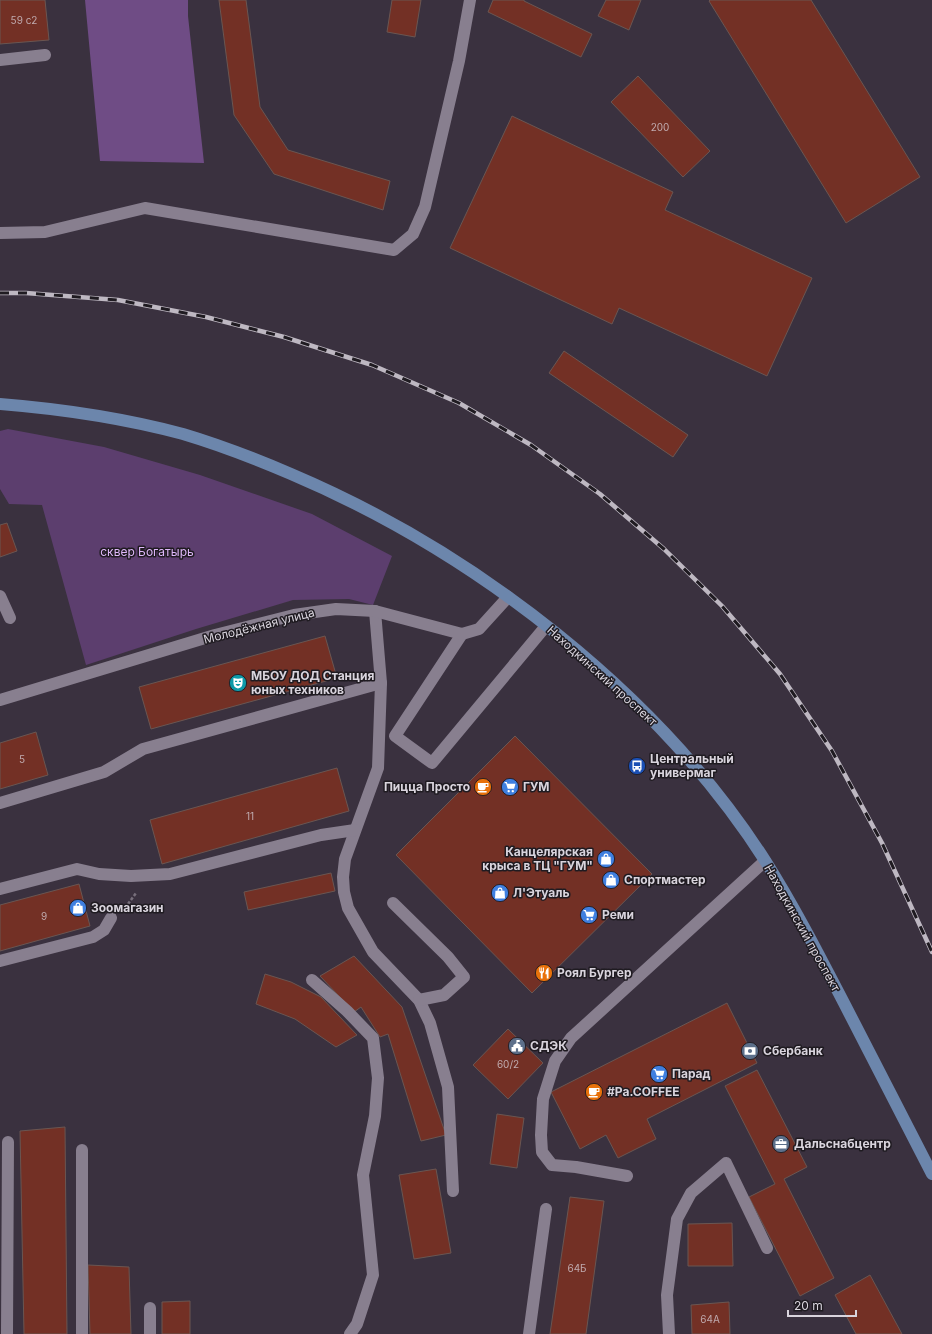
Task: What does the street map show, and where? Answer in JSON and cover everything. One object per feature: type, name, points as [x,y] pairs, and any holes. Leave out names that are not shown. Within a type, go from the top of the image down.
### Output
[{"type":"main road","name":"Находкинский проспект","points":[[0,404],[45,408],[115,418],[183,434],[250,457],[326,489],[395,524],[455,561],[508,597],[573,646],[668,736],[724,802],[765,861],[802,923],[932,1174]]},
{"type":"street","points":[[0,233],[44,232],[145,208],[394,250],[413,234],[425,207],[459,61],[470,0]]},
{"type":"street","points":[[0,60],[45,55]]},
{"type":"street","points":[[0,596],[10,618]]},
{"type":"street","points":[[508,597],[479,629],[462,634],[395,736],[432,764],[546,626]]},
{"type":"street","name":"Молодёжная улица","points":[[0,700],[215,635],[294,615],[336,609],[375,611],[462,634]]},
{"type":"street","points":[[375,611],[381,683],[378,768],[354,830],[345,859],[344,892],[348,908],[372,952],[419,1000],[430,1023],[448,1087],[453,1191]]},
{"type":"street","points":[[0,803],[104,772],[143,749],[381,683]]},
{"type":"street","points":[[0,888],[77,869],[99,874],[131,876],[170,874],[321,835],[354,830]]},
{"type":"street","points":[[627,1176],[576,1167],[552,1165],[542,1152],[543,1099],[555,1061],[571,1038],[765,861]]},
{"type":"street","points":[[393,903],[448,957],[464,977],[444,995],[419,1000]]},
{"type":"street","points":[[0,961],[93,937],[104,930],[111,918]]},
{"type":"street","points":[[312,980],[347,1011],[373,1038],[378,1078],[375,1116],[363,1175],[372,1275],[357,1324],[350,1334]]},
{"type":"street","points":[[7,1334],[8,1142]]},
{"type":"street","points":[[82,1150],[82,1334]]},
{"type":"street","points":[[669,1334],[667,1295],[677,1219],[691,1193],[726,1163],[767,1248]]},
{"type":"street","points":[[529,1334],[546,1210]]},
{"type":"street","points":[[150,1308],[150,1334]]},
{"type":"green space","name":"сквер Богатырь","points":[[8,429],[104,447],[200,475],[312,514],[392,556],[373,605],[349,599],[293,600],[196,629],[86,665],[42,505],[9,504],[0,489],[0,431]]},
{"type":"shaded area","points":[[85,0],[188,0],[188,16],[204,163],[100,161]]},
{"type":"building","points":[[0,0],[45,0],[49,40],[0,44]]},
{"type":"building","points":[[219,0],[246,0],[260,107],[288,150],[390,181],[383,210],[274,174],[234,115]]},
{"type":"building","points":[[392,0],[421,0],[415,37],[387,32]]},
{"type":"building","points":[[493,0],[524,0],[592,34],[581,57],[488,12]]},
{"type":"building","points":[[606,0],[641,0],[629,30],[598,16]]},
{"type":"building","points":[[811,0],[920,177],[846,223],[709,1]]},
{"type":"building","points":[[638,76],[710,151],[683,177],[611,102]]},
{"type":"building","points":[[512,116],[673,192],[665,210],[812,278],[767,376],[619,308],[612,324],[450,248]]},
{"type":"building","points":[[564,351],[688,435],[673,457],[549,373]]},
{"type":"building","points":[[7,523],[17,551],[0,557],[0,525]]},
{"type":"building","name":"МБОУ ДОД Станция юных техников","points":[[325,636],[337,678],[151,729],[139,687]]},
{"type":"building","points":[[36,732],[48,775],[0,789],[0,743]]},
{"type":"building","points":[[515,736],[652,874],[532,993],[396,855]]},
{"type":"building","points":[[337,768],[349,811],[162,864],[150,820]]},
{"type":"building","points":[[331,873],[335,891],[248,910],[244,892]]},
{"type":"building","points":[[79,884],[90,926],[0,951],[0,905]]},
{"type":"building","points":[[354,956],[402,1007],[446,1135],[421,1141],[388,1034],[380,1037],[361,1007],[354,1012],[320,976]]},
{"type":"building","points":[[265,974],[291,982],[321,997],[357,1035],[336,1047],[295,1019],[256,1004]]},
{"type":"building","points":[[727,1003],[757,1063],[647,1119],[656,1139],[618,1158],[606,1135],[580,1149],[551,1092]]},
{"type":"building","points":[[508,1029],[543,1063],[508,1099],[473,1065]]},
{"type":"building","points":[[757,1070],[807,1167],[784,1179],[834,1278],[800,1296],[749,1197],[775,1184],[725,1086]]},
{"type":"building","points":[[497,1114],[524,1118],[517,1168],[490,1164]]},
{"type":"building","points":[[65,1127],[67,1334],[24,1334],[20,1131]]},
{"type":"building","points":[[436,1169],[451,1253],[414,1259],[399,1175]]},
{"type":"building","points":[[570,1197],[604,1201],[586,1334],[550,1334]]},
{"type":"building","points":[[732,1223],[733,1266],[688,1266],[688,1224]]},
{"type":"building","points":[[88,1265],[129,1267],[131,1334],[90,1334]]},
{"type":"building","points":[[870,1275],[902,1334],[856,1334],[835,1295]]},
{"type":"building","points":[[190,1301],[190,1334],[162,1334],[162,1302]]},
{"type":"building","points":[[729,1302],[730,1334],[692,1334],[691,1305]]},
{"type":"railway","points":[[0,293],[26,293],[118,300],[206,317],[284,337],[372,365],[459,403],[531,445],[600,494],[664,549],[722,606],[780,674],[832,751],[882,843],[932,952]]},
{"type":"place","name":"МБОУ ДОД Станция юных техников","points":[[238,683]]},
{"type":"place","name":"Центральный универмаг","points":[[637,766]]},
{"type":"place","name":"Пицца Просто","points":[[483,787]]},
{"type":"place","name":"ГУМ","points":[[510,787]]},
{"type":"place","name":"Канцелярская крыса в ТЦ \"ГУМ\"","points":[[606,859]]},
{"type":"place","name":"Спортмастер","points":[[611,880]]},
{"type":"place","name":"Л'Этуаль","points":[[500,893]]},
{"type":"place","name":"Зоомагазин","points":[[78,908]]},
{"type":"place","name":"Реми","points":[[589,915]]},
{"type":"place","name":"Роял Бургер","points":[[544,973]]},
{"type":"place","name":"СДЭК","points":[[517,1046]]},
{"type":"place","name":"Сбербанк","points":[[750,1051]]},
{"type":"place","name":"Парад","points":[[659,1074]]},
{"type":"place","name":"#Pa.COFFEE","points":[[594,1092]]},
{"type":"place","name":"Дальснабцентр","points":[[781,1144]]}]
